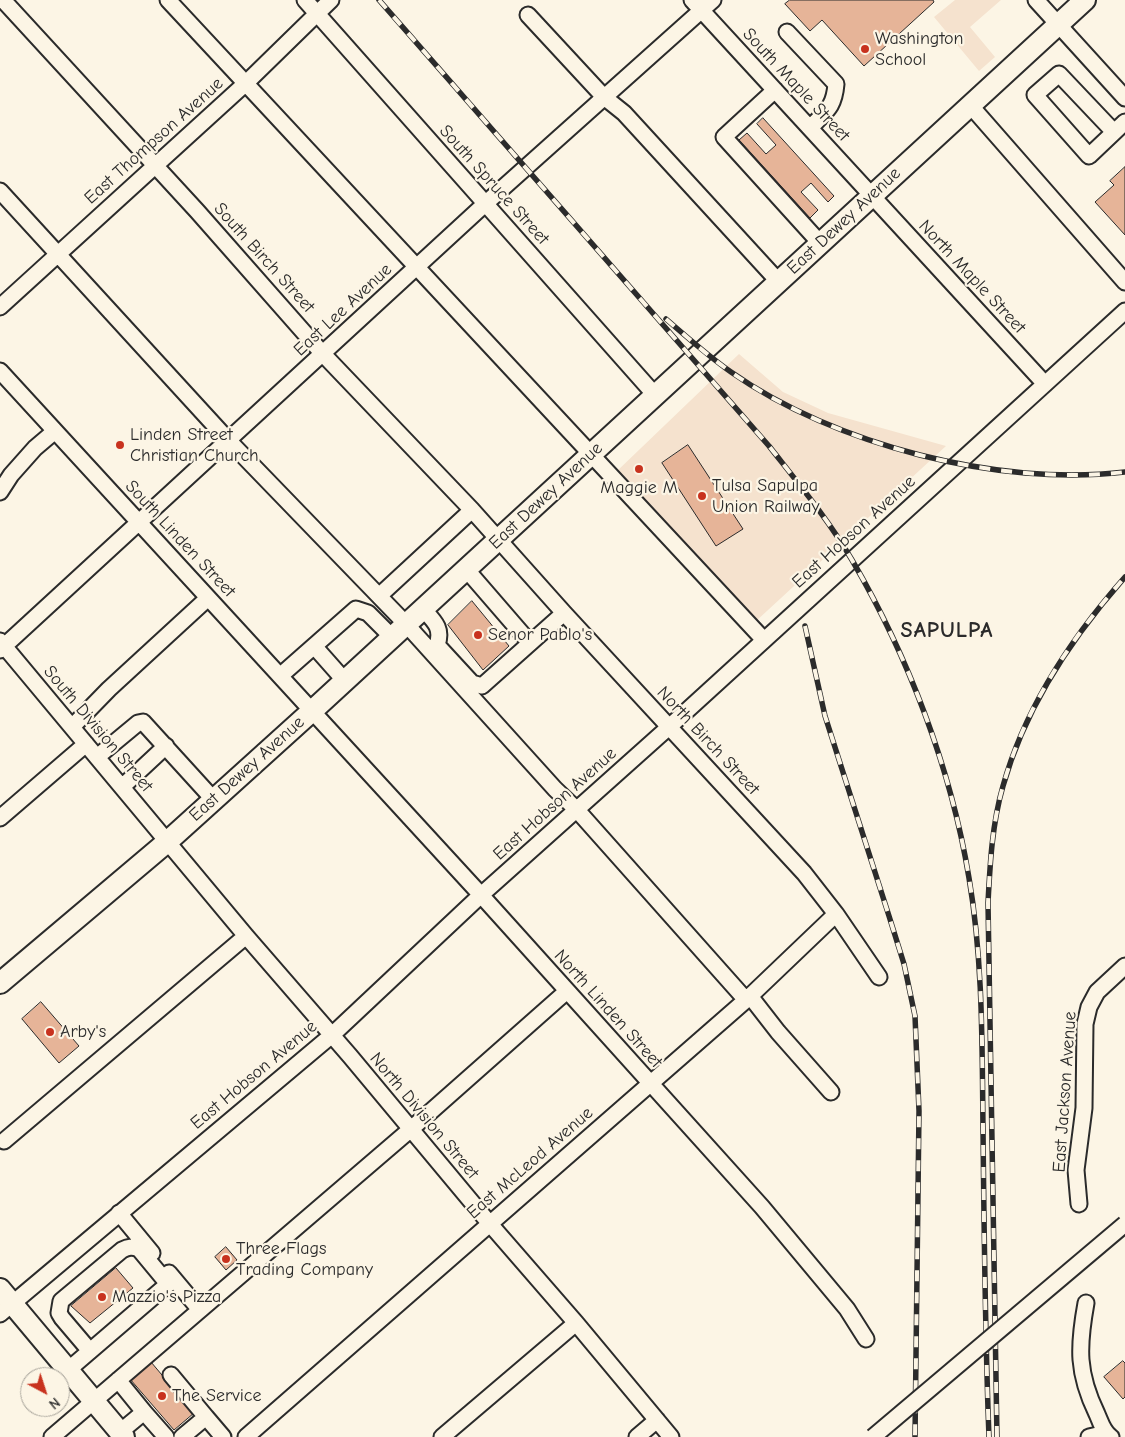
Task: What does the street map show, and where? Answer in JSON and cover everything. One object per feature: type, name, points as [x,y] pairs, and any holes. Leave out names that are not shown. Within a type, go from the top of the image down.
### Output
[{"type":"main road","name":"East Dewey Avenue","points":[[0,983],[214,800],[1084,0]]},
{"type":"main road","points":[[4,1302],[65,1367]]},
{"type":"main road","points":[[70,1372],[122,1435]]},
{"type":"street","name":"South Birch Street","points":[[3,0],[197,211],[323,354],[499,539]]},
{"type":"street","points":[[168,0],[764,640]]},
{"type":"street","name":"South Spruce Street","points":[[305,0],[655,395]]},
{"type":"street","name":"East Thompson Avenue","points":[[0,307],[246,83],[331,0]]},
{"type":"street","name":"East Lee Avenue","points":[[2,646],[604,97],[697,5],[713,0]]},
{"type":"street","points":[[1036,0],[1125,98]]},
{"type":"street","name":"South Maple Street","points":[[697,5],[872,195]]},
{"type":"street","points":[[528,15],[604,97],[624,113],[778,281]]},
{"type":"street","points":[[787,32],[836,84],[832,106],[810,128]]},
{"type":"street","points":[[1059,74],[1120,127],[1089,156],[1035,95],[1059,74]]},
{"type":"street","points":[[775,90],[724,137],[820,243]]},
{"type":"street","points":[[970,105],[1125,282]]},
{"type":"street","points":[[0,191],[228,440],[379,596],[399,631]]},
{"type":"street","name":"North Maple Street","points":[[872,195],[1045,384]]},
{"type":"street","name":"East Hobson Avenue","points":[[4,1302],[119,1214],[332,1034],[481,895],[669,727],[1125,311]]},
{"type":"street","name":"South Linden Street","points":[[0,371],[312,711]]},
{"type":"street","points":[[0,492],[35,448],[55,431]]},
{"type":"street","points":[[379,596],[472,510]]},
{"type":"street","name":"North Birch Street","points":[[499,539],[564,614],[804,873],[836,914],[879,977]]},
{"type":"street","points":[[466,569],[530,643]]},
{"type":"street","points":[[72,727],[109,689],[208,598]]},
{"type":"street","points":[[423,609],[438,626],[439,638],[437,645],[472,683],[482,686],[564,614]]},
{"type":"street","points":[[280,676],[356,610],[368,612],[399,631],[577,810],[831,1092]]},
{"type":"street","name":"South Division Street","points":[[2,646],[167,842]]},
{"type":"street","points":[[314,646],[345,681]]},
{"type":"street","name":"North Linden Street","points":[[312,711],[481,895],[762,1208],[846,1309],[866,1340]]},
{"type":"street","points":[[97,758],[138,723],[144,722],[214,800]]},
{"type":"street","points":[[0,818],[86,744]]},
{"type":"street","points":[[122,787],[166,746]]},
{"type":"street","name":"North Division Street","points":[[167,842],[332,1034],[671,1437]]},
{"type":"street","name":"East McLeod Avenue","points":[[246,1437],[748,998],[836,914]]},
{"type":"street","points":[[4,1141],[246,936]]},
{"type":"street","name":"East Jackson Avenue","points":[[1079,1204],[1076,1170],[1084,1108],[1085,1024],[1088,1007],[1097,992],[1125,966]]},
{"type":"street","points":[[52,1437],[411,1129],[567,991]]},
{"type":"street","points":[[119,1214],[171,1282]]},
{"type":"street","points":[[873,1437],[1125,1224]]},
{"type":"street","points":[[90,1351],[59,1313],[61,1301],[128,1247],[138,1249],[200,1310]]},
{"type":"street","points":[[70,1368],[171,1282]]},
{"type":"street","points":[[1086,1303],[1080,1334],[1081,1365],[1087,1390],[1108,1435],[1089,1437]]},
{"type":"street","points":[[442,1437],[576,1323]]},
{"type":"street","points":[[171,1375],[223,1437]]},
{"type":"street","points":[[118,1380],[166,1437]]},
{"type":"street","points":[[122,1435],[144,1412]]},
{"type":"street","points":[[182,1437],[206,1417]]},
{"type":"street","points":[[637,1437],[657,1420]]},
{"type":"shaded area","points":[[955,0],[1001,0],[970,27],[995,57],[979,71],[934,17]]},
{"type":"shaded area","points":[[739,354],[783,392],[828,413],[946,446],[755,622],[616,472]]},
{"type":"building","name":"Washington School","points":[[790,0],[933,0],[934,2],[864,66],[822,20],[810,31],[785,4]]},
{"type":"building","points":[[763,118],[834,196],[828,202],[811,183],[801,192],[818,210],[810,218],[739,140],[747,133],[766,154],[776,145],[757,124]]},
{"type":"building","points":[[1125,167],[1125,235],[1095,202],[1114,185],[1110,181]]},
{"type":"building","name":"Tulsa Sapulpa Union Railway","points":[[688,445],[743,529],[716,546],[662,463]]},
{"type":"building","name":"Senor Pablo's","points":[[472,601],[509,646],[483,670],[448,625]]},
{"type":"building","name":"Arby's","points":[[41,1002],[79,1046],[59,1063],[22,1019]]},
{"type":"building","name":"Three Flags Trading Company","points":[[226,1247],[237,1260],[226,1270],[215,1257]]},
{"type":"building","name":"Mazzio's Pizza","points":[[116,1268],[133,1288],[90,1323],[71,1306]]},
{"type":"building","points":[[1123,1361],[1125,1363],[1125,1397],[1123,1399],[1104,1377]]},
{"type":"building","name":"The Service","points":[[151,1362],[194,1413],[174,1430],[130,1379]]},
{"type":"railway","points":[[379,0],[769,446],[843,545],[872,597],[909,674],[939,754],[951,795],[974,909],[982,1034],[989,1437]]},
{"type":"railway","points":[[666,319],[722,366],[773,398],[819,421],[868,440],[920,455],[972,466],[1025,473],[1076,475],[1125,472]]},
{"type":"railway","points":[[997,1437],[988,903],[994,829],[999,800],[1012,757],[1037,701],[1068,649],[1125,577]]},
{"type":"railway","points":[[805,626],[825,716],[904,964],[915,1016],[919,1111],[915,1437]]},
{"type":"place","name":"Washington School","points":[[865,49]]},
{"type":"place","name":"Linden Street Christian Church","points":[[120,445]]},
{"type":"place","name":"Maggie M","points":[[639,469]]},
{"type":"place","name":"Tulsa Sapulpa Union Railway","points":[[702,496]]},
{"type":"place","name":"Senor Pablo's","points":[[478,635]]},
{"type":"place","name":"Arby's","points":[[50,1032]]},
{"type":"place","name":"Three Flags Trading Company","points":[[226,1259]]},
{"type":"place","name":"Mazzio's Pizza","points":[[102,1297]]},
{"type":"place","name":"The Service","points":[[162,1396]]},
{"type":"district","name":"SAPULPA","points":[[947,631]]}]
